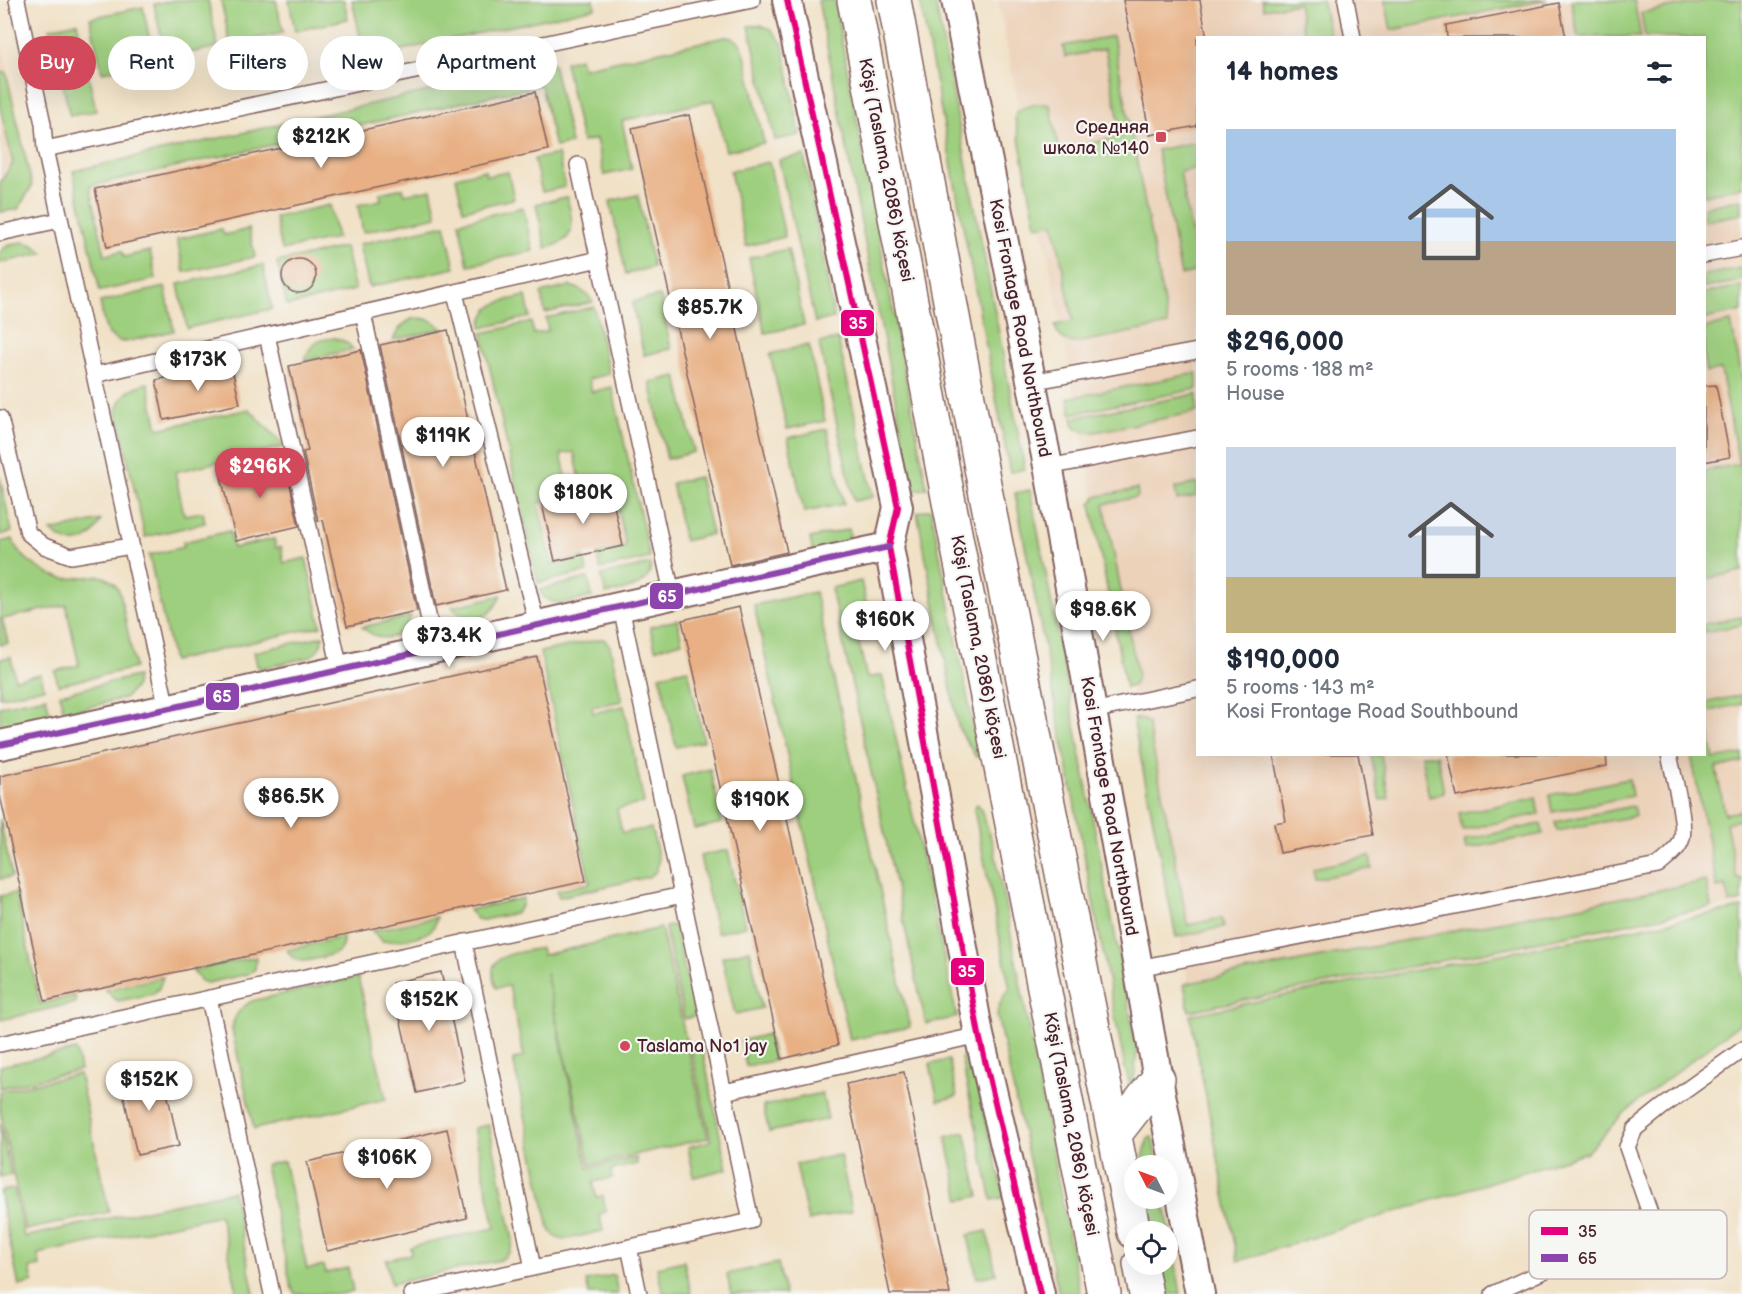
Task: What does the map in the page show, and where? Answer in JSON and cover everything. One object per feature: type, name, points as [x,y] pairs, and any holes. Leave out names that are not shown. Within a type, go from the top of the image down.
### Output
[{"type":"main road","name":"Köşi (Taslama, 2086) köçesi","points":[[854,0],[1104,1294]]},
{"type":"main road","name":"Köşi (Taslama, 2086) köçesi","points":[[894,0],[985,489],[1132,1221]]},
{"type":"main road","points":[[1115,1134],[1158,1079]]},
{"type":"main road","points":[[1142,1275],[1146,1294]]},
{"type":"street","points":[[787,0],[898,507],[889,547],[979,1035],[1040,1294]]},
{"type":"street","name":"Kosi Frontage Road Northbound","points":[[956,0],[1048,467],[1158,1079],[1200,1294]]},
{"type":"street","points":[[0,745],[889,547]]},
{"type":"lane","points":[[17,0],[60,220],[167,709]]},
{"type":"lane","points":[[45,149],[752,0]]},
{"type":"lane","points":[[1346,0],[1353,36]]},
{"type":"lane","points":[[578,165],[672,594]]},
{"type":"lane","points":[[0,233],[60,220]]},
{"type":"lane","points":[[1706,255],[1742,248]]},
{"type":"lane","points":[[94,375],[599,260]]},
{"type":"lane","points":[[455,293],[537,625]]},
{"type":"lane","points":[[363,314],[435,648]]},
{"type":"lane","points":[[267,335],[340,669]]},
{"type":"lane","points":[[1031,382],[1196,351]]},
{"type":"lane","points":[[0,418],[28,533],[44,546],[71,556],[131,546]]},
{"type":"lane","points":[[1048,467],[1196,438]]},
{"type":"lane","points":[[412,1294],[751,1221],[621,607]]},
{"type":"lane","points":[[1092,711],[1196,689]]},
{"type":"lane","points":[[1138,968],[1658,866],[1673,854],[1682,839],[1683,825],[1669,756]]},
{"type":"lane","points":[[0,1044],[682,895]]},
{"type":"lane","points":[[464,942],[533,1268]]},
{"type":"lane","points":[[209,998],[272,1294]]},
{"type":"lane","points":[[724,1092],[979,1035]]},
{"type":"lane","points":[[1649,1210],[1627,1147],[1635,1129],[1661,1107],[1742,1050]]},
{"type":"lane","points":[[629,1247],[639,1294]]},
{"type":"lane","points":[[1493,1294],[1529,1278]]},
{"type":"shaded area","points":[[998,0],[1742,0],[1742,282],[1706,290],[1706,36],[1196,36],[1196,390],[1078,413]]},
{"type":"shaded area","points":[[0,35],[33,186],[19,210],[0,214]]},
{"type":"shaded area","points":[[1742,284],[1742,903],[1194,1011],[1078,415],[1196,392],[1196,756],[1706,756],[1706,292]]},
{"type":"green space","points":[[174,0],[208,0],[216,36],[207,36],[207,49],[195,52],[195,36],[161,36],[154,4]]},
{"type":"green space","points":[[221,0],[276,0],[283,33],[269,36],[228,36]]},
{"type":"green space","points":[[289,0],[344,0],[348,19],[295,31]]},
{"type":"green space","points":[[352,0],[594,0],[595,8],[466,36],[416,36],[416,47],[404,50],[404,36],[360,36]]},
{"type":"green space","points":[[818,0],[834,0],[927,488],[913,491]]},
{"type":"green space","points":[[920,0],[935,0],[1025,469],[1010,472]]},
{"type":"green space","points":[[1262,0],[1322,0],[1330,36],[1304,36],[1298,3],[1264,9]]},
{"type":"green space","points":[[1385,0],[1547,0],[1391,30]]},
{"type":"green space","points":[[1571,0],[1634,0],[1641,36],[1578,36]]},
{"type":"green space","points":[[1710,0],[1742,0],[1742,187],[1706,195],[1706,36],[1645,36],[1641,13]]},
{"type":"green space","points":[[143,7],[149,36],[108,36],[108,71],[102,72],[96,36],[94,36],[90,18]]},
{"type":"green space","points":[[77,22],[80,36],[52,36],[50,28]]},
{"type":"green space","points":[[761,25],[771,29],[783,44],[800,135],[775,140],[749,26]]},
{"type":"green space","points":[[1113,36],[1168,325],[1076,343],[1062,338],[1057,333],[1055,325],[1073,321],[1054,223],[1036,226],[1015,118],[1016,112],[1024,108],[1037,104],[1050,105],[1059,149],[1122,137],[1105,49],[1065,57],[1063,46]]},
{"type":"green space","points":[[725,37],[737,40],[744,51],[764,143],[726,151],[714,100],[622,121],[632,169],[604,175],[596,139],[582,142],[565,62],[580,58],[583,68]]},
{"type":"green space","points":[[6,72],[32,186],[18,209],[0,212],[0,183],[13,163],[0,107],[0,73]]},
{"type":"green space","points":[[557,81],[571,143],[555,147],[542,90],[557,90]]},
{"type":"green space","points":[[64,90],[92,90],[96,111],[70,116]]},
{"type":"green space","points":[[433,90],[519,90],[90,186],[105,255],[122,251],[124,257],[150,251],[156,279],[100,291],[73,171]]},
{"type":"green space","points":[[1196,142],[1196,168],[1180,172],[1196,258],[1196,271],[1181,275],[1157,150]]},
{"type":"green space","points":[[558,154],[565,187],[542,192],[534,159]]},
{"type":"green space","points":[[804,155],[834,318],[815,322],[779,160]]},
{"type":"green space","points":[[769,162],[785,237],[746,246],[730,171]]},
{"type":"green space","points":[[485,170],[486,176],[508,172],[514,199],[463,210],[456,177]]},
{"type":"green space","points":[[403,188],[405,194],[431,189],[437,216],[363,232],[358,205],[381,200],[380,193]]},
{"type":"green space","points":[[638,195],[653,267],[626,274],[610,201]]},
{"type":"green space","points":[[567,197],[572,223],[569,235],[557,245],[546,248],[536,204]]},
{"type":"green space","points":[[1742,199],[1742,214],[1706,221],[1706,207]]},
{"type":"green space","points":[[330,205],[337,238],[282,250],[275,217]]},
{"type":"green space","points":[[523,207],[533,251],[468,265],[459,222]]},
{"type":"green space","points":[[445,225],[455,268],[369,287],[359,244]]},
{"type":"green space","points":[[222,229],[224,235],[249,229],[255,257],[184,272],[177,239]]},
{"type":"green space","points":[[25,242],[35,246],[43,253],[0,263],[0,252],[5,247]]},
{"type":"green space","points":[[345,247],[355,290],[287,306],[277,262]]},
{"type":"green space","points":[[788,249],[804,325],[765,333],[749,258]]},
{"type":"green space","points":[[263,265],[272,309],[187,328],[178,284]]},
{"type":"green space","points":[[1742,268],[1742,281],[1706,288],[1706,275]]},
{"type":"green space","points":[[570,286],[583,292],[593,302],[545,313],[541,293]]},
{"type":"green space","points":[[1742,286],[1742,311],[1706,319],[1706,293]]},
{"type":"green space","points":[[165,287],[174,331],[125,342],[108,333],[100,302]]},
{"type":"green space","points":[[526,296],[530,317],[481,328],[486,312],[491,307],[503,301]]},
{"type":"green space","points":[[660,296],[671,349],[644,355],[632,302]]},
{"type":"green space","points":[[594,307],[609,374],[589,379],[592,392],[612,387],[650,558],[600,569],[597,554],[626,547],[613,486],[583,492],[574,452],[561,454],[570,495],[538,503],[552,564],[584,557],[587,572],[538,583],[482,333],[531,322],[534,334],[548,331],[546,318]]},
{"type":"green space","points":[[414,318],[430,320],[443,329],[393,340],[401,327]]},
{"type":"green space","points":[[1731,322],[1742,377],[1742,572],[1706,579],[1706,471],[1739,464],[1721,370],[1706,372],[1706,328]]},
{"type":"green space","points":[[335,338],[346,342],[353,349],[304,361],[315,343]]},
{"type":"green space","points":[[838,339],[873,497],[854,501],[819,343]]},
{"type":"green space","points":[[809,345],[825,421],[787,429],[770,354]]},
{"type":"green space","points":[[1196,373],[1196,389],[1071,414],[1068,398]]},
{"type":"green space","points":[[677,376],[694,452],[667,459],[650,382]]},
{"type":"green space","points":[[148,383],[158,429],[249,409],[281,442],[282,447],[175,472],[184,515],[203,512],[205,523],[145,537],[117,412],[118,406],[127,393]]},
{"type":"green space","points":[[1196,394],[1196,412],[1095,432],[1084,432],[1074,426],[1072,418]]},
{"type":"green space","points":[[827,429],[844,504],[804,512],[788,438]]},
{"type":"green space","points":[[0,477],[12,532],[0,535]]},
{"type":"green space","points":[[699,477],[712,534],[684,541],[672,483]]},
{"type":"green space","points":[[1196,483],[1196,496],[1177,500],[1175,488]]},
{"type":"green space","points":[[1137,489],[1138,497],[1104,504],[1138,676],[1134,685],[1126,688],[1091,504],[1099,496]]},
{"type":"green space","points":[[1030,490],[1137,1050],[1133,1087],[1131,1088],[1125,1068],[1015,493]]},
{"type":"green space","points":[[931,509],[979,756],[976,757],[959,729],[957,721],[917,512]]},
{"type":"green space","points":[[101,520],[92,535],[80,542],[66,541],[51,531]]},
{"type":"green space","points":[[849,529],[850,537],[846,543],[813,553],[810,538]]},
{"type":"green space","points":[[230,531],[233,548],[274,539],[276,548],[281,547],[284,563],[306,558],[321,626],[173,661],[149,555],[184,547],[183,542]]},
{"type":"green space","points":[[13,539],[17,549],[24,556],[49,574],[70,579],[102,577],[115,584],[120,593],[135,668],[58,685],[55,671],[79,665],[66,605],[2,619],[8,643],[0,645],[0,542]]},
{"type":"green space","points":[[651,564],[650,572],[642,583],[606,594],[601,575]]},
{"type":"green space","points":[[588,578],[592,597],[578,601],[563,603],[549,601],[539,590]]},
{"type":"green space","points":[[861,581],[872,631],[857,635],[867,678],[882,675],[957,1017],[926,1024],[831,588]]},
{"type":"green space","points":[[815,592],[910,1027],[850,1040],[754,605]]},
{"type":"green space","points":[[501,595],[492,610],[480,618],[466,617],[452,607]]},
{"type":"green space","points":[[411,616],[402,630],[390,637],[377,636],[362,627]]},
{"type":"green space","points":[[1742,617],[1742,625],[1706,632],[1706,624]]},
{"type":"green space","points":[[677,620],[682,642],[655,649],[650,627]]},
{"type":"green space","points":[[323,636],[319,648],[310,657],[263,668],[257,665],[254,652]]},
{"type":"green space","points":[[604,639],[610,646],[622,701],[592,707],[593,713],[624,706],[644,803],[617,809],[622,833],[651,828],[658,863],[654,874],[648,877],[559,897],[557,891],[590,883],[540,652]]},
{"type":"green space","points":[[11,657],[15,679],[41,674],[44,688],[0,697],[0,659]]},
{"type":"green space","points":[[688,669],[704,741],[676,747],[660,675]]},
{"type":"green space","points":[[137,676],[136,686],[125,698],[64,713],[60,694]]},
{"type":"green space","points":[[1742,695],[1742,704],[1706,712],[1706,703]]},
{"type":"green space","points":[[46,697],[50,715],[0,726],[0,706]]},
{"type":"green space","points":[[1706,717],[1714,759],[1742,754],[1742,762],[1716,768],[1725,814],[1742,811],[1742,819],[1726,823],[1737,879],[1742,879],[1742,901],[1729,903],[1726,886],[1717,888],[1691,756],[1706,756]]},
{"type":"green space","points":[[1133,719],[1141,719],[1148,723],[1188,925],[1222,918],[1224,927],[1176,937]]},
{"type":"green space","points":[[1371,756],[1381,756],[1389,798],[1380,800]]},
{"type":"green space","points":[[1421,756],[1437,756],[1444,793],[1429,797]]},
{"type":"green space","points":[[710,769],[722,823],[694,829],[682,776]]},
{"type":"green space","points":[[1629,779],[1632,796],[1552,812],[1549,795]]},
{"type":"green space","points":[[1536,798],[1539,814],[1462,830],[1459,813]]},
{"type":"green space","points":[[977,804],[994,847],[1080,1294],[1059,1294],[997,1016],[1001,1001],[1010,989],[974,810]]},
{"type":"green space","points":[[1633,806],[1635,816],[1557,831],[1555,822]]},
{"type":"green space","points":[[0,819],[12,877],[0,879]]},
{"type":"green space","points":[[1541,824],[1543,834],[1466,849],[1464,840]]},
{"type":"green space","points":[[728,850],[745,926],[717,933],[700,856]]},
{"type":"green space","points":[[1370,856],[1372,868],[1315,879],[1313,868]]},
{"type":"green space","points":[[1706,881],[1711,907],[1189,1011],[1184,984]]},
{"type":"green space","points":[[16,893],[40,1004],[75,996],[76,1003],[0,1020],[0,896]]},
{"type":"green space","points":[[523,898],[522,905],[516,913],[483,920],[477,919],[469,910]]},
{"type":"green space","points":[[1742,908],[1742,1022],[1624,1113],[1587,1152],[1238,1261],[1190,1015]]},
{"type":"green space","points":[[437,917],[431,930],[408,939],[382,941],[372,931]]},
{"type":"green space","points":[[675,925],[695,1016],[684,1019],[665,927]]},
{"type":"green space","name":"Taslama No1 jay","points":[[661,928],[708,1138],[590,1165],[546,973],[588,1168],[636,1158],[637,1164],[611,1170],[612,1178],[593,1182],[596,1197],[603,1196],[606,1212],[599,1214],[603,1231],[564,1240],[555,1236],[549,1228],[513,1059],[524,1057],[509,986],[496,988],[493,969],[500,959],[513,954],[541,948],[543,955]]},
{"type":"green space","points":[[343,937],[339,951],[315,959],[297,960],[287,950]]},
{"type":"green space","points":[[750,950],[762,1008],[735,1014],[722,957]]},
{"type":"green space","points":[[256,957],[255,969],[248,974],[207,983],[201,981],[192,970]]},
{"type":"green space","points":[[163,977],[159,988],[153,994],[118,1001],[106,990]]},
{"type":"green space","points":[[358,977],[386,1099],[254,1129],[232,1030],[238,1013],[252,1001]]},
{"type":"green space","points":[[768,1034],[774,1061],[746,1066],[741,1041]]},
{"type":"green space","points":[[702,1048],[727,1169],[694,1177],[688,1147],[711,1141],[691,1050]]},
{"type":"green space","points":[[76,1050],[80,1070],[0,1088],[0,1066]]},
{"type":"green space","points":[[961,1058],[970,1058],[1005,1197],[992,1200]]},
{"type":"green space","points":[[949,1060],[957,1096],[938,1101],[930,1064]]},
{"type":"green space","points":[[79,1074],[109,1212],[25,1230],[0,1111],[0,1091]]},
{"type":"green space","points":[[822,1093],[828,1119],[769,1132],[763,1106]]},
{"type":"green space","points":[[0,1124],[11,1175],[0,1177]]},
{"type":"green space","points":[[489,1125],[513,1240],[510,1252],[500,1260],[391,1284],[386,1260],[411,1254],[410,1247],[495,1228],[474,1128]]},
{"type":"green space","points":[[965,1132],[979,1196],[960,1200],[946,1137]]},
{"type":"green space","points":[[1152,1137],[1156,1155],[1144,1155],[1148,1138]]},
{"type":"green space","points":[[840,1155],[852,1211],[808,1221],[796,1164]]},
{"type":"green space","points":[[284,1161],[307,1269],[324,1266],[326,1273],[348,1268],[353,1291],[342,1294],[295,1294],[291,1286],[265,1165]]},
{"type":"green space","points":[[14,1189],[24,1237],[233,1191],[254,1294],[224,1294],[237,1291],[220,1215],[38,1254],[40,1266],[30,1268],[33,1282],[19,1286],[0,1196],[0,1191]]},
{"type":"green space","points":[[1151,1209],[1166,1209],[1168,1221],[1153,1221]]},
{"type":"green space","points":[[987,1231],[996,1274],[977,1278],[968,1235]]},
{"type":"green space","points":[[684,1261],[691,1294],[663,1294],[657,1267]]},
{"type":"green space","points":[[778,1263],[785,1294],[731,1294],[727,1274]]},
{"type":"green space","points":[[614,1275],[618,1294],[589,1294],[586,1281]]},
{"type":"green space","points":[[1163,1275],[1178,1275],[1181,1294],[1167,1294]]},
{"type":"building","points":[[1123,0],[1200,0],[1207,36],[1196,36],[1196,126],[1150,135]]},
{"type":"building","points":[[1559,3],[1566,36],[1447,36],[1446,25]]},
{"type":"building","points":[[535,92],[548,150],[107,247],[95,189]]},
{"type":"building","points":[[689,115],[787,552],[730,565],[632,128]]},
{"type":"building","points":[[299,259],[311,264],[316,276],[311,288],[299,293],[287,288],[282,276],[287,264]]},
{"type":"building","points":[[448,330],[506,590],[436,606],[380,345]]},
{"type":"building","points":[[361,350],[417,611],[347,626],[323,520],[318,521],[303,452],[308,451],[289,366]]},
{"type":"building","points":[[231,364],[240,404],[164,420],[156,380]]},
{"type":"building","points":[[1716,385],[1730,457],[1706,462],[1706,386]]},
{"type":"building","points":[[284,457],[299,526],[236,541],[220,472]]},
{"type":"building","points":[[610,488],[623,546],[555,561],[542,504]]},
{"type":"building","points":[[739,607],[838,1045],[782,1059],[682,620]]},
{"type":"building","points":[[537,657],[586,881],[45,1001],[0,795],[0,776]]},
{"type":"building","points":[[1273,756],[1358,756],[1373,835],[1280,853],[1274,823],[1286,821]]},
{"type":"building","points":[[1448,756],[1606,756],[1607,766],[1457,797]]},
{"type":"building","points":[[441,972],[465,1081],[417,1093],[392,983]]},
{"type":"building","points":[[162,1070],[179,1146],[137,1155],[120,1079]]},
{"type":"building","points":[[904,1072],[950,1294],[890,1294],[846,1084]]},
{"type":"building","points":[[447,1129],[467,1218],[327,1251],[307,1162]]},
{"type":"transit line","name":"35","points":[[787,0],[898,507],[889,547],[979,1035],[1040,1294]]},
{"type":"transit line","name":"65","points":[[0,745],[889,547]]},
{"type":"place","name":"Средняя школа №140","points":[[1161,137]]},
{"type":"place","name":"Taslama No1 jay","points":[[625,1046]]}]
